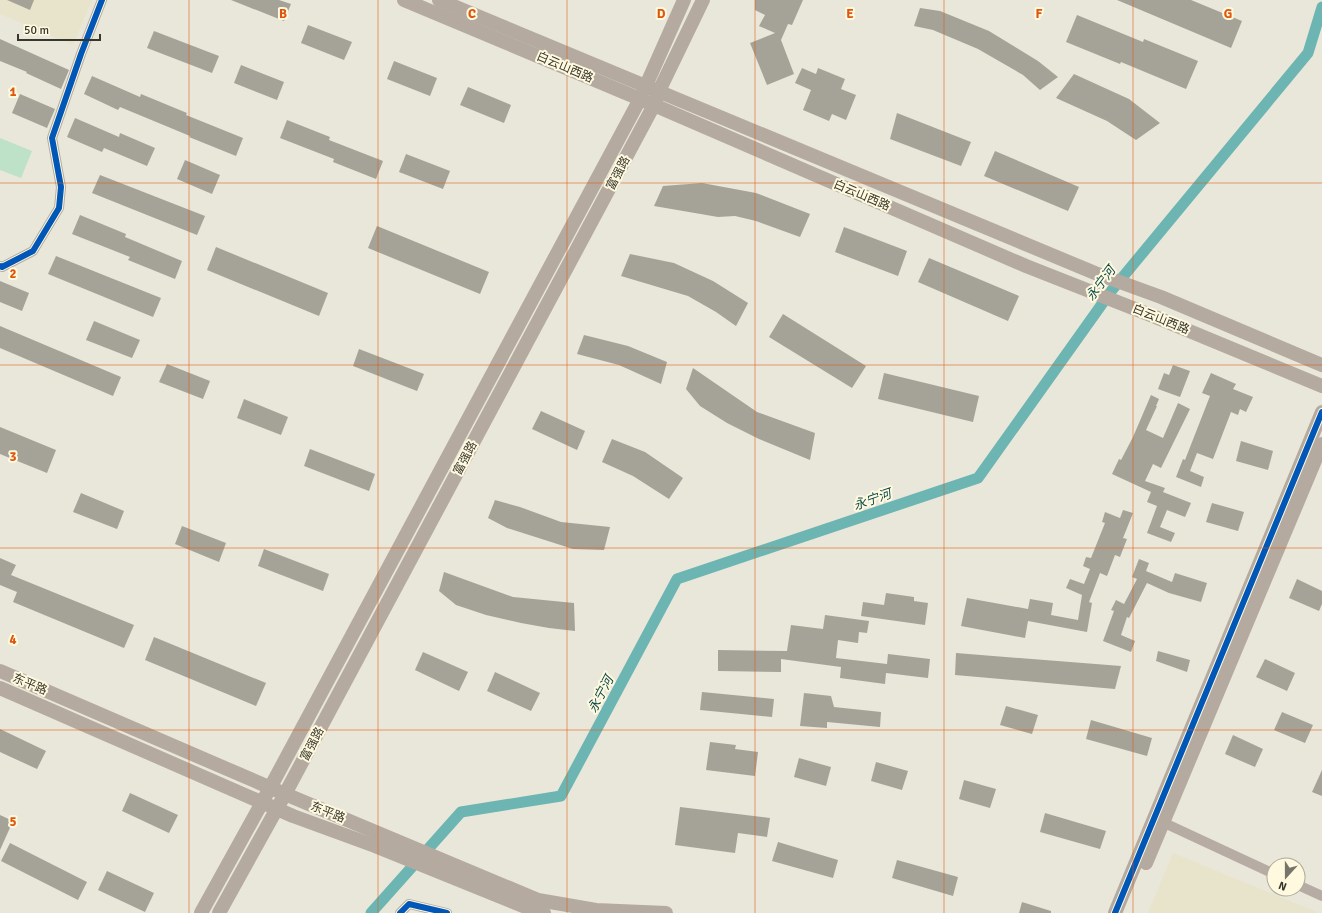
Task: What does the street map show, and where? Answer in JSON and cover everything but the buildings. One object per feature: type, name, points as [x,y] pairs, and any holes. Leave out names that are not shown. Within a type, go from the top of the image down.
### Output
[{"type":"main road","name":"白云山西路","points":[[404,0],[640,99],[1019,263],[1153,316],[1322,386]]},
{"type":"main road","name":"白云山西路","points":[[439,0],[1095,273],[1161,297],[1321,363]]},
{"type":"main road","name":"富强路","points":[[201,913],[270,788],[640,99],[684,0]]},
{"type":"main road","name":"富强路","points":[[219,913],[285,794],[654,105],[703,0]]},
{"type":"main road","points":[[1125,913],[1158,820],[1322,412]]},
{"type":"main road","points":[[1115,913],[1158,820],[1322,444]]},
{"type":"main road","name":"东平路","points":[[0,671],[270,788],[538,900],[596,910],[666,913]]},
{"type":"main road","name":"东平路","points":[[0,688],[276,809],[375,846],[536,912]]},
{"type":"street","points":[[0,266],[2,267],[33,251],[59,208],[61,187],[52,138],[81,54],[102,0]]},
{"type":"street","points":[[1158,820],[1266,870]]},
{"type":"street","points":[[1306,889],[1322,896]]},
{"type":"street","points":[[400,913],[409,904],[447,913]]},
{"type":"shaded area","points":[[0,0],[92,0],[73,45],[0,14]]},
{"type":"shaded area","points":[[1173,853],[1266,891],[1266,897],[1280,897],[1319,913],[1148,913]]},
{"type":"green space","points":[[0,138],[32,151],[21,178],[0,170]]},
{"type":"waterway","name":"永宁河","points":[[371,913],[461,812],[561,796],[677,579],[978,478],[1112,290],[1308,53],[1322,7]]},
{"type":"cycle path","points":[[0,266],[2,267],[33,251],[59,208],[61,187],[52,138],[81,54],[102,0]]},
{"type":"cycle path","points":[[1115,913],[1322,412]]},
{"type":"cycle path","points":[[400,913],[409,904],[447,913]]}]
